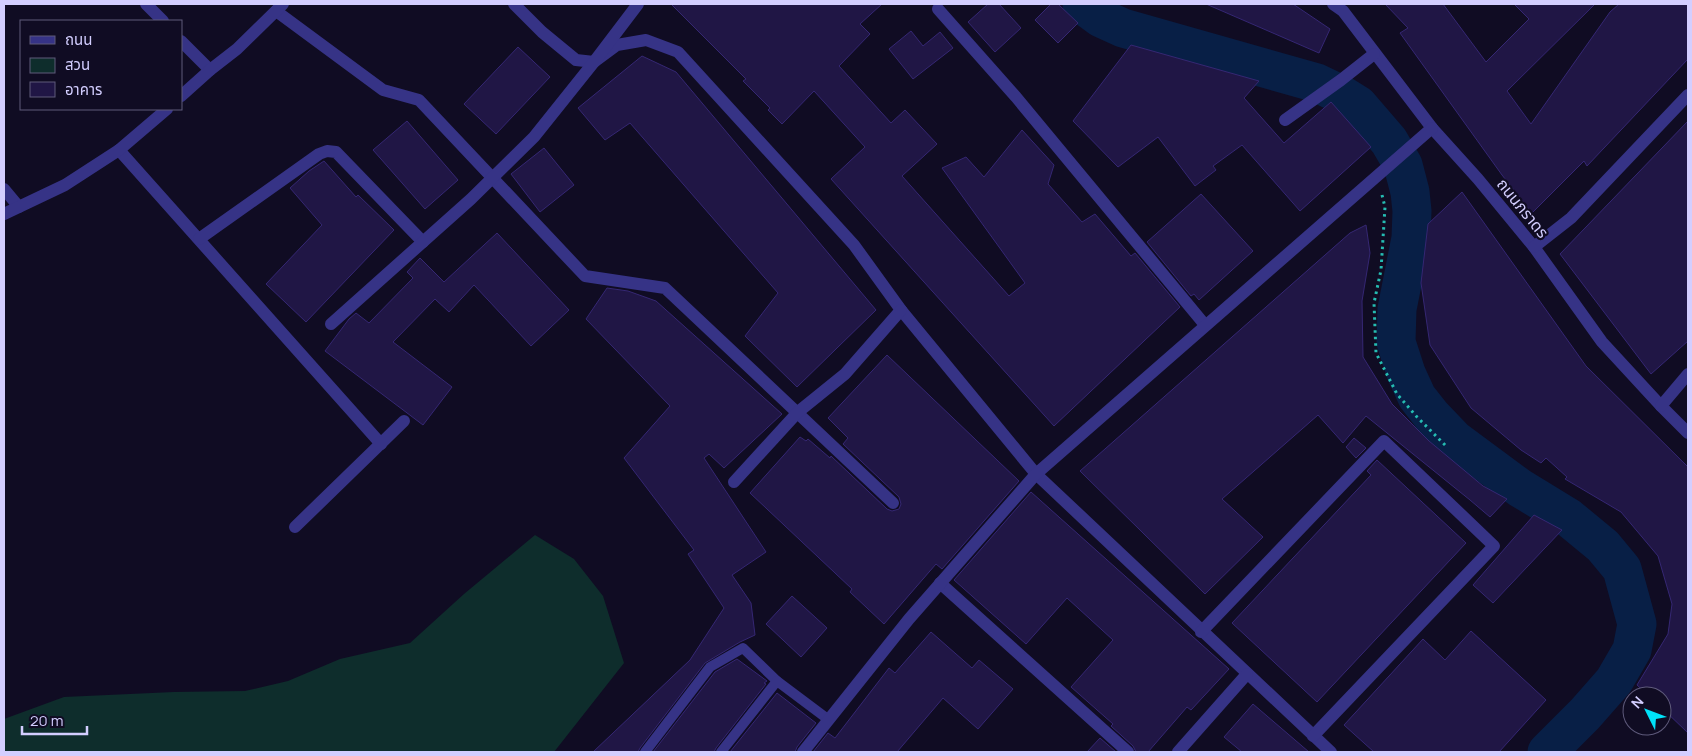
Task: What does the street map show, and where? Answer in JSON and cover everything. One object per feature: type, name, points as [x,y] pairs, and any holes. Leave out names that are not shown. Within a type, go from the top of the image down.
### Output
[{"type":"street","points":[[146,4],[161,20]]},
{"type":"street","points":[[514,4],[542,32],[576,60],[594,62],[617,45],[646,40],[678,52],[854,245],[901,310],[1036,474],[1331,752]]},
{"type":"street","points":[[331,324],[423,242],[534,137],[638,4]]},
{"type":"street","name":"ถนนภราดร","points":[[1341,6],[1374,54],[1432,128],[1478,179],[1534,247],[1602,342],[1688,433]]},
{"type":"street","points":[[182,95],[237,49],[280,7],[383,90],[419,100],[585,276],[665,288],[893,503]]},
{"type":"street","points":[[938,9],[1016,97],[1205,325]]},
{"type":"street","points":[[182,42],[210,70]]},
{"type":"street","points":[[1285,120],[1374,54]]},
{"type":"street","points":[[1534,247],[1571,218],[1688,95]]},
{"type":"street","points":[[4,214],[65,185],[119,150],[166,110]]},
{"type":"street","points":[[803,752],[940,583],[1036,474],[1432,128]]},
{"type":"street","points":[[119,150],[381,444]]},
{"type":"street","points":[[199,239],[319,154],[327,151],[336,152],[423,242]]},
{"type":"street","points":[[4,189],[19,207]]},
{"type":"street","points":[[734,482],[798,412],[845,374],[901,310]]},
{"type":"street","points":[[1661,406],[1688,374]]},
{"type":"street","points":[[295,527],[404,421]]},
{"type":"street","points":[[1202,632],[1384,441],[1494,546],[1313,736]]},
{"type":"street","points":[[940,583],[1128,752]]},
{"type":"street","points":[[1178,752],[1247,674]]},
{"type":"lane","points":[[645,752],[710,668],[743,648],[777,681],[829,720]]},
{"type":"lane","points":[[721,752],[777,681]]},
{"type":"path","points":[[1377,175],[1385,207],[1380,270],[1374,303],[1376,354],[1397,394],[1446,446]]},
{"type":"green space","points":[[535,535],[574,559],[603,596],[624,663],[554,752],[4,752],[4,719],[64,697],[245,691],[288,681],[340,659],[410,643],[464,594]]},
{"type":"building","points":[[671,4],[882,4],[860,24],[870,34],[839,66],[891,123],[905,110],[937,144],[902,176],[1009,296],[1025,283],[942,168],[966,157],[984,177],[1022,130],[1054,165],[1048,184],[1082,222],[1095,214],[1131,256],[1135,253],[1180,307],[1054,426],[831,179],[865,147],[814,91],[782,124],[768,110],[770,108],[743,81],[746,79]]},
{"type":"building","points":[[988,4],[999,4],[1021,28],[995,52],[968,22]]},
{"type":"building","points":[[1051,4],[1058,4],[1078,23],[1058,43],[1035,20]]},
{"type":"building","points":[[1206,4],[1293,4],[1330,29],[1319,53]]},
{"type":"building","points":[[1385,4],[1443,4],[1486,62],[1529,19],[1514,4],[1595,4],[1507,91],[1531,124],[1610,12],[1619,4],[1688,4],[1688,59],[1587,166],[1584,161],[1532,213],[1502,175],[1400,33],[1408,28]]},
{"type":"building","points":[[911,31],[923,46],[940,32],[953,48],[913,79],[889,49]]},
{"type":"building","points":[[1131,45],[1259,81],[1244,98],[1284,143],[1331,102],[1371,147],[1300,211],[1242,145],[1213,166],[1216,170],[1195,186],[1158,137],[1118,167],[1073,121]]},
{"type":"building","points":[[518,47],[550,77],[496,134],[464,104]]},
{"type":"building","points":[[642,56],[676,72],[876,310],[797,387],[745,336],[778,293],[630,123],[605,140],[578,108]]},
{"type":"building","points":[[407,121],[458,180],[425,209],[373,150]]},
{"type":"building","points":[[1688,121],[1688,341],[1651,374],[1560,254]]},
{"type":"building","points":[[544,148],[574,185],[540,212],[511,174]]},
{"type":"building","points":[[324,161],[356,197],[358,195],[394,230],[306,322],[266,284],[322,225],[290,188]]},
{"type":"building","points":[[1462,192],[1586,366],[1688,467],[1688,733],[1672,718],[1672,686],[1637,685],[1668,634],[1672,604],[1658,556],[1621,512],[1565,479],[1567,477],[1546,458],[1541,463],[1521,450],[1471,408],[1430,345],[1421,283],[1428,224]]},
{"type":"building","points":[[1201,194],[1253,251],[1199,300],[1194,294],[1191,296],[1147,242]]},
{"type":"building","points":[[1366,225],[1370,253],[1362,301],[1363,357],[1392,404],[1429,441],[1483,486],[1507,499],[1490,517],[1366,416],[1343,443],[1318,415],[1222,499],[1263,537],[1205,594],[1080,471],[1350,233]]},
{"type":"building","points":[[497,233],[569,310],[531,346],[474,285],[449,312],[435,299],[393,342],[452,387],[423,425],[325,351],[349,319],[356,313],[369,323],[413,278],[407,272],[420,258],[444,282]]},
{"type":"building","points":[[607,288],[628,291],[656,301],[782,414],[724,468],[709,454],[704,458],[766,552],[732,575],[751,603],[755,635],[705,663],[638,752],[593,752],[690,660],[724,608],[688,554],[694,550],[624,458],[670,406],[586,319]]},
{"type":"building","points":[[887,355],[1019,481],[942,569],[936,564],[884,624],[850,592],[852,589],[750,493],[800,437],[806,441],[808,439],[830,458],[831,456],[887,509],[892,511],[899,509],[901,504],[899,497],[843,444],[848,438],[828,418]]},
{"type":"building","points":[[1354,438],[1366,448],[1356,458],[1346,447]]},
{"type":"building","points":[[1377,460],[1466,543],[1317,702],[1232,623],[1371,475],[1367,471]]},
{"type":"building","points":[[1031,492],[1229,669],[1191,710],[1187,707],[1148,752],[1136,752],[1133,746],[1111,726],[1113,724],[1071,687],[1113,640],[1067,598],[1026,644],[954,580]]},
{"type":"building","points":[[1534,515],[1562,530],[1493,603],[1473,585]]},
{"type":"building","points":[[792,596],[827,628],[801,657],[766,624]]},
{"type":"building","points":[[1471,631],[1546,700],[1499,752],[1374,752],[1344,725],[1423,639],[1445,660]]},
{"type":"building","points":[[931,632],[972,668],[979,660],[1013,689],[978,729],[943,698],[897,752],[813,752],[828,733],[835,738],[889,668],[895,673]]},
{"type":"building","points":[[737,659],[767,681],[714,752],[653,752],[715,672]]},
{"type":"building","points":[[777,693],[816,723],[795,752],[730,752]]},
{"type":"building","points":[[1253,704],[1309,752],[1242,752],[1224,737]]},
{"type":"building","points":[[1100,738],[1116,752],[1087,752]]},
{"type":"waterway","points":[[1082,4],[1101,18],[1123,28],[1317,83],[1358,105],[1389,141],[1403,165],[1410,192],[1412,211],[1411,238],[1397,309],[1396,342],[1406,373],[1417,397],[1455,440],[1520,488],[1569,518],[1603,546],[1622,569],[1637,624],[1632,650],[1614,681],[1585,714],[1547,752]]}]
